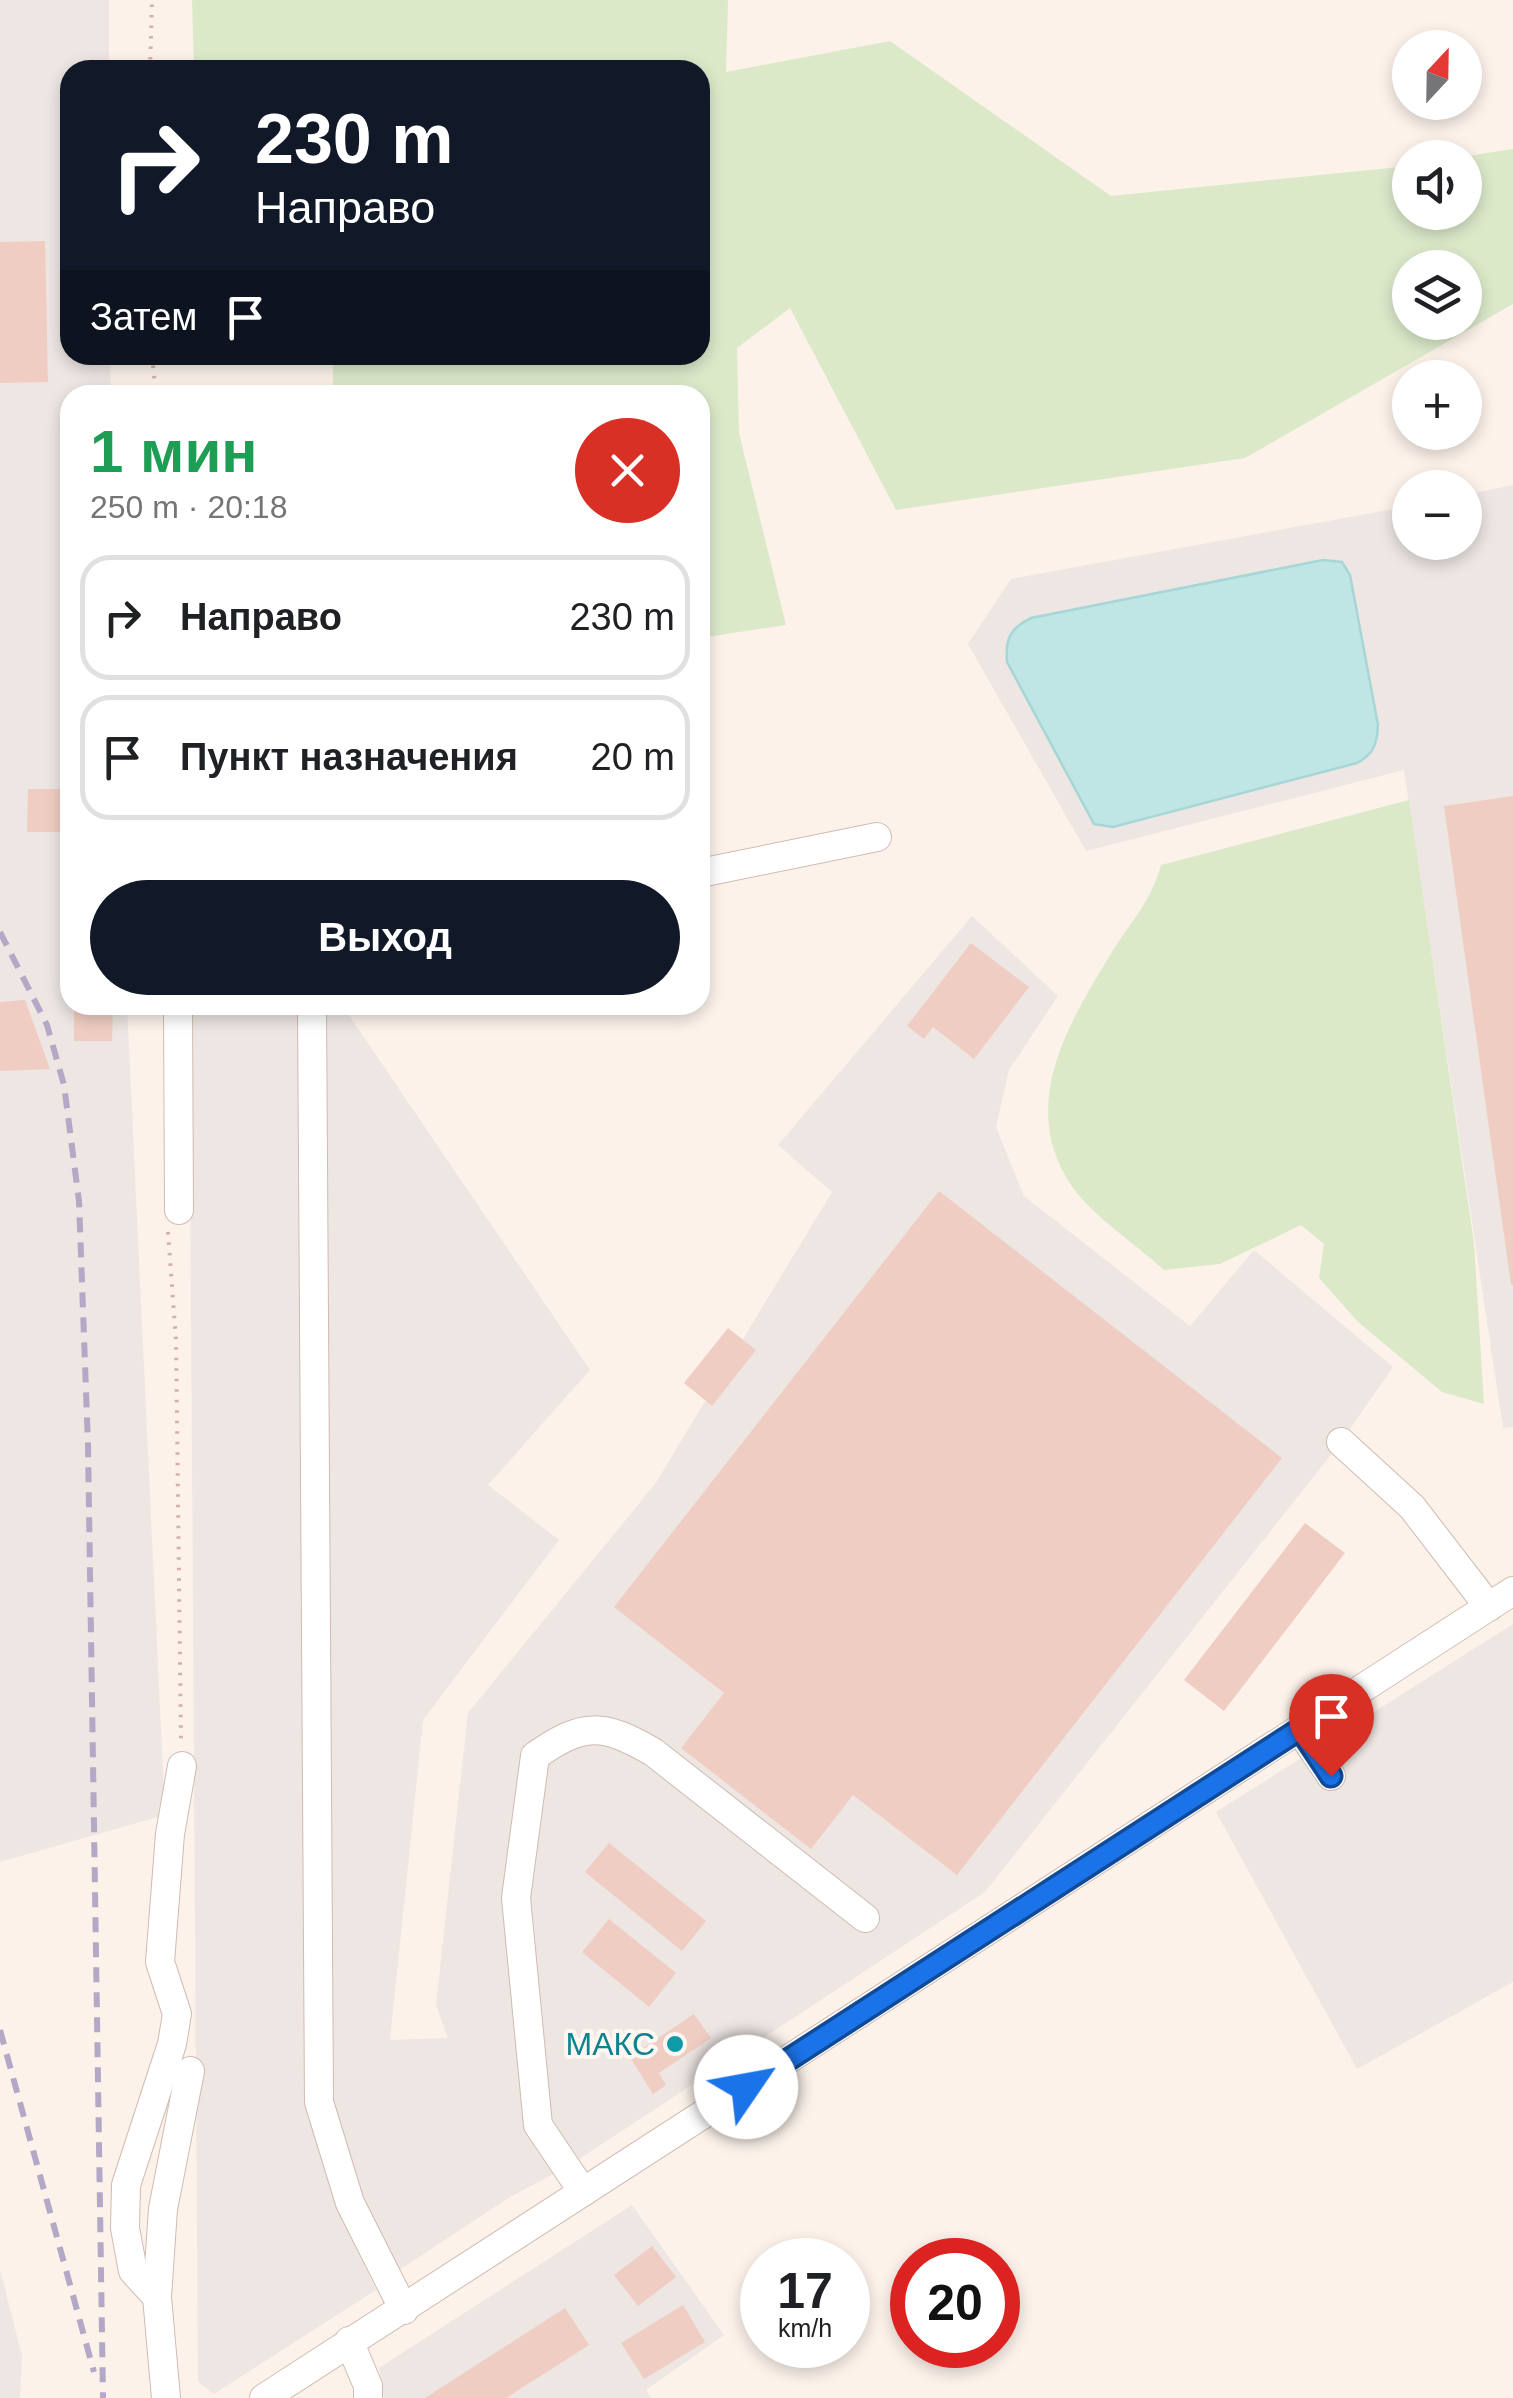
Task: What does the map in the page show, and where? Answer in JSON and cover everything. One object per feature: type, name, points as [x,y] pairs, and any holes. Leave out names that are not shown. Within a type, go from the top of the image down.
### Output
[{"type":"street","points":[[710,870],[877,837]]},
{"type":"street","points":[[178,1015],[179,1210]]},
{"type":"street","points":[[312,1015],[319,2102],[350,2203],[404,2310]]},
{"type":"street","points":[[1342,1442],[1412,1507],[1489,1607]]},
{"type":"street","points":[[264,2398],[1513,1591]]},
{"type":"street","points":[[1300,1729],[1331,1776]]},
{"type":"street","points":[[583,2192],[538,2125],[516,1898],[535,1756],[565,1735],[614,1730],[652,1752],[865,1918]]},
{"type":"street","points":[[157,2297],[132,2271],[125,2228],[126,2185],[172,2044],[177,2014],[160,1962],[170,1834],[182,1766]]},
{"type":"street","points":[[166,2398],[157,2297],[164,2209],[190,2070]]},
{"type":"street","points":[[348,2341],[372,2394]]},
{"type":"path","points":[[150,60],[152,0]]},
{"type":"path","points":[[179,1210],[168,1229],[176,1340],[182,1766]]},
{"type":"shaded area","points":[[0,0],[109,0],[109,60],[60,60],[60,365],[110,365],[111,385],[60,385],[60,1015],[127,1015],[165,1815],[0,1862]]},
{"type":"shaded area","points":[[1513,485],[1513,1427],[1503,1428],[1404,770],[1086,851],[968,644],[1011,579],[1392,509],[1392,560],[1482,560],[1482,491]]},
{"type":"shaded area","points":[[972,916],[1058,996],[1009,1070],[996,1127],[1024,1196],[1190,1326],[1254,1250],[1393,1367],[1341,1442],[985,1892],[567,2167],[510,2197],[399,2270],[356,2186],[334,2110],[327,1977],[322,1015],[349,1015],[590,1370],[488,1485],[559,1540],[423,1720],[390,2040],[448,2038],[436,2005],[468,1713],[655,1484],[832,1192],[778,1145]]},
{"type":"shaded area","points":[[189,1015],[302,1015],[309,2117],[333,2197],[376,2290],[214,2394],[198,2382]]},
{"type":"shaded area","points":[[1513,1624],[1513,1982],[1357,2069],[1216,1812]]},
{"type":"shaded area","points":[[632,2205],[724,2335],[646,2390],[651,2398],[384,2398],[379,2368]]},
{"type":"shaded area","points":[[0,2269],[22,2356],[20,2398],[0,2398]]},
{"type":"green space","points":[[192,0],[728,0],[726,72],[890,41],[1111,196],[1392,168],[1392,230],[1482,230],[1482,154],[1513,149],[1513,304],[1482,322],[1482,250],[1392,250],[1392,340],[1450,340],[1416,360],[1392,360],[1392,374],[1245,458],[896,510],[790,308],[737,348],[739,433],[786,625],[710,636],[710,385],[333,385],[333,365],[710,365],[710,60],[194,60]]},
{"type":"green space","points":[[1409,800],[1474,1243],[1484,1404],[1442,1392],[1358,1322],[1319,1278],[1324,1244],[1301,1225],[1220,1264],[1164,1270],[1104,1220],[1073,1188],[1057,1159],[1049,1129],[1049,1099],[1064,1041],[1093,984],[1145,903],[1161,865]]},
{"type":"water","points":[[1323,560],[1342,562],[1350,575],[1378,725],[1371,752],[1357,763],[1113,827],[1094,824],[1007,662],[1008,641],[1014,630],[1031,618]]},
{"type":"building","points":[[45,241],[48,382],[0,383],[0,242]]},
{"type":"building","points":[[28,789],[60,789],[60,832],[27,832]]},
{"type":"building","points":[[1513,796],[1513,1285],[1511,1285],[1444,806]]},
{"type":"building","points":[[971,943],[1029,987],[974,1059],[933,1027],[924,1039],[907,1026]]},
{"type":"building","points":[[25,1000],[50,1069],[0,1071],[0,1002]]},
{"type":"building","points":[[74,1015],[113,1015],[112,1041],[74,1041]]},
{"type":"building","points":[[939,1191],[1282,1458],[957,1875],[853,1795],[811,1849],[681,1748],[724,1693],[614,1607]]},
{"type":"building","points":[[728,1328],[756,1350],[712,1406],[684,1383]]},
{"type":"building","points":[[1305,1523],[1345,1553],[1224,1711],[1184,1680]]},
{"type":"building","points":[[609,1843],[706,1921],[682,1951],[585,1872]]},
{"type":"building","points":[[609,1919],[676,1973],[649,2007],[582,1952]]},
{"type":"building","name":"МАКС","points":[[694,2014],[711,2038],[659,2073],[666,2085],[653,2094],[630,2057]]},
{"type":"building","points":[[652,2246],[676,2277],[638,2306],[614,2275]]},
{"type":"building","points":[[683,2305],[705,2342],[644,2379],[621,2343]]},
{"type":"building","points":[[565,2308],[589,2345],[506,2398],[425,2398]]},
{"type":"railway","points":[[0,932],[47,1025],[64,1085],[79,1201],[88,1445],[103,2398]]},
{"type":"railway","points":[[0,2030],[94,2372]]},
{"type":"place","name":"МАКС","points":[[675,2044]]},
{"type":"route","points":[[746,2087],[1300,1729],[1331,1776]]}]
